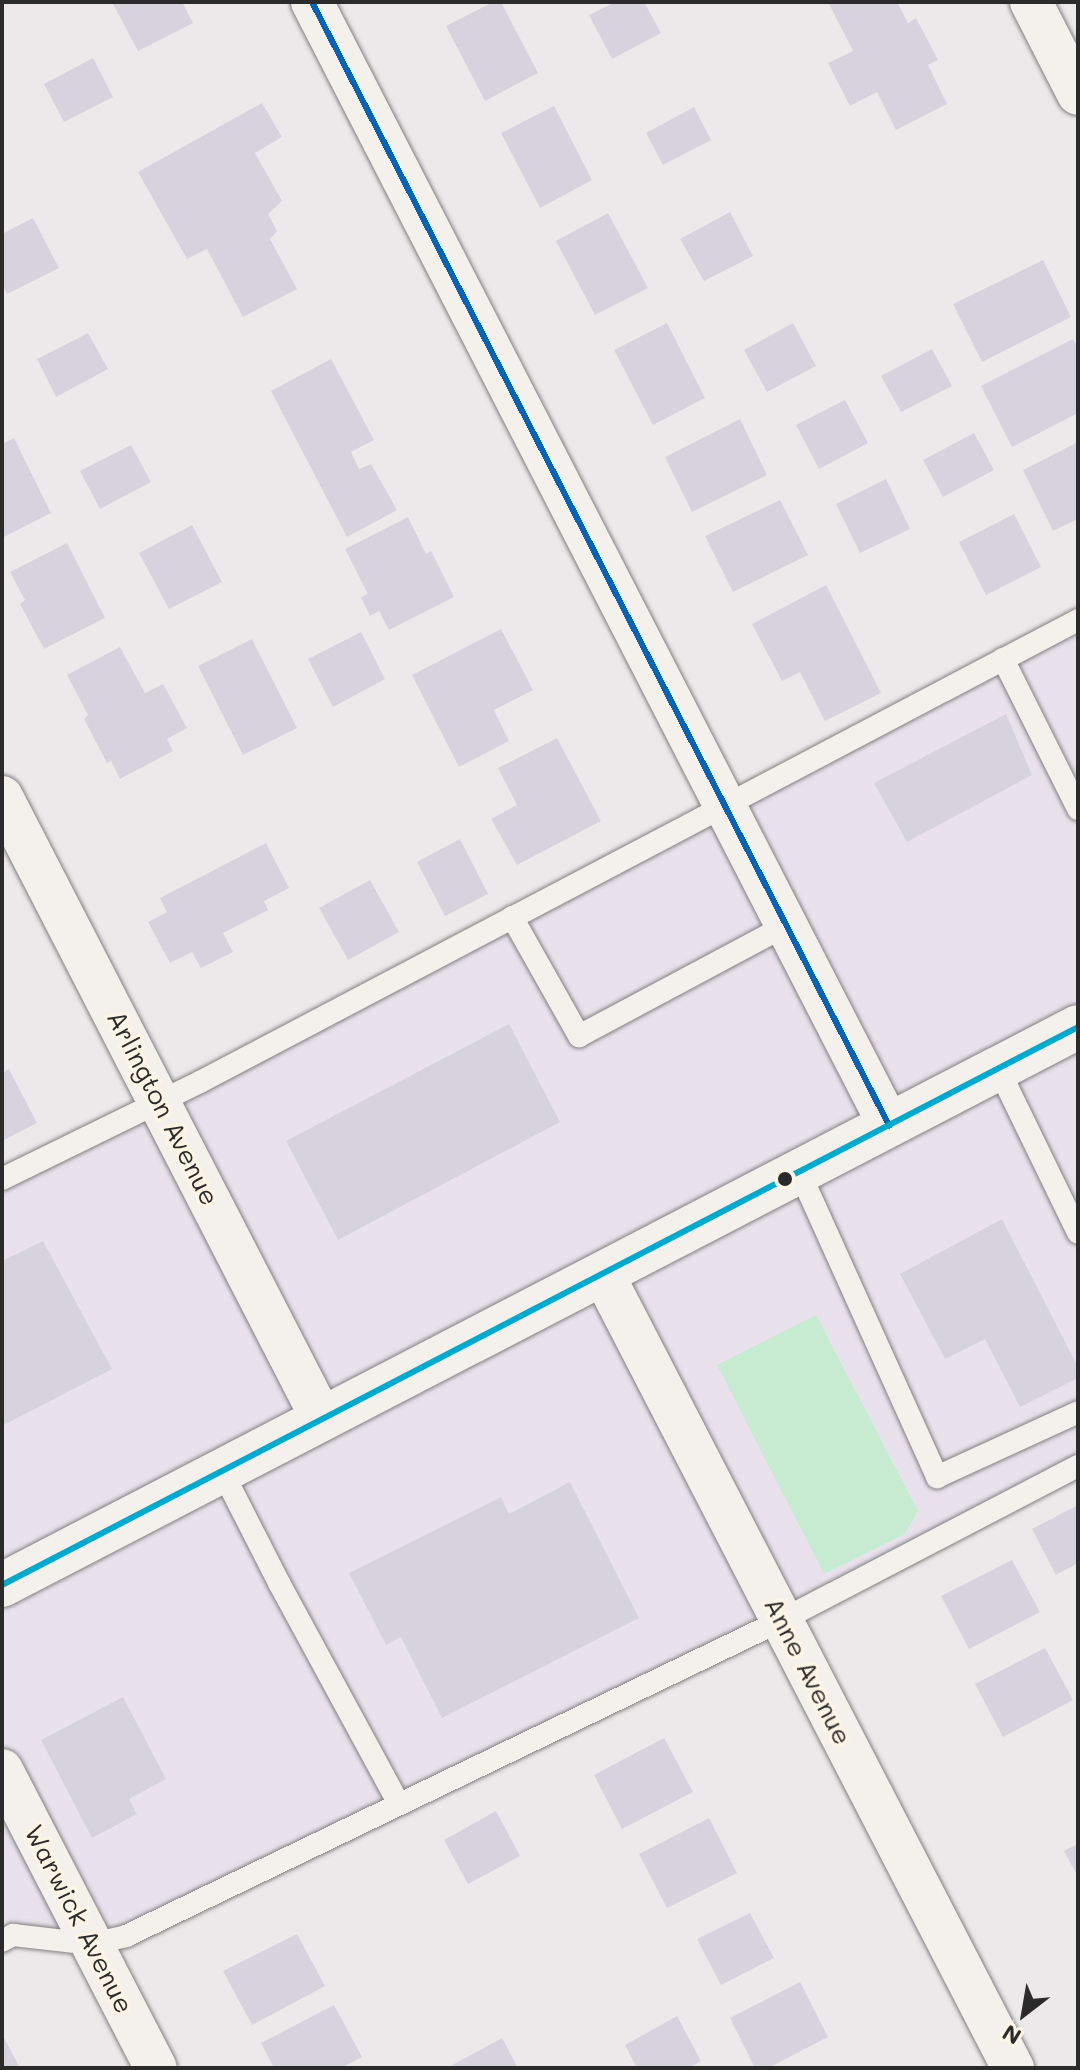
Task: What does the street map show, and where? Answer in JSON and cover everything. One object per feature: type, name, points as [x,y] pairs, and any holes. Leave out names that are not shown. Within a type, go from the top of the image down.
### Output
[{"type":"main road","points":[[2,1585],[1078,1027]]},
{"type":"street","points":[[312,2],[889,1125]]},
{"type":"street","points":[[1031,2],[1078,94]]},
{"type":"street","name":"Arlington Avenue","points":[[2,797],[322,1419]]},
{"type":"street","name":"Anne Avenue","points":[[603,1274],[1013,2068]]},
{"type":"street","name":"Warwick Avenue","points":[[2,1770],[156,2068]]},
{"type":"lane","points":[[2,1179],[159,1099],[200,1082],[1078,620]]},
{"type":"lane","points":[[1003,659],[1078,809]]},
{"type":"lane","points":[[512,917],[579,1036],[787,925]]},
{"type":"lane","points":[[998,1068],[1078,1233]]},
{"type":"lane","points":[[799,1171],[937,1477],[1078,1412]]},
{"type":"lane","points":[[2,1941],[13,1935],[92,1944],[126,1936],[782,1620],[1078,1466]]},
{"type":"lane","points":[[222,1471],[399,1804]]},
{"type":"shaded area","points":[[1078,620],[1078,1466],[126,1936],[2,1941],[2,1179]]},
{"type":"green space","points":[[816,1315],[918,1511],[905,1534],[824,1574],[717,1365]]},
{"type":"building","points":[[112,2],[182,2],[193,23],[138,51]]},
{"type":"building","points":[[493,2],[501,2],[538,73],[485,101],[446,26]]},
{"type":"building","points":[[615,2],[644,2],[661,33],[612,59],[589,15]]},
{"type":"building","points":[[828,2],[897,2],[908,23],[916,18],[938,60],[928,65],[947,104],[896,130],[877,92],[850,106],[828,63],[853,51]]},
{"type":"building","points":[[93,58],[113,97],[64,122],[44,84]]},
{"type":"building","points":[[262,103],[282,137],[255,153],[282,201],[268,214],[277,231],[270,239],[297,289],[243,317],[207,249],[187,259],[138,172]]},
{"type":"building","points":[[554,106],[592,180],[540,208],[501,133]]},
{"type":"building","points":[[694,107],[711,140],[663,165],[646,133]]},
{"type":"building","points":[[730,212],[753,256],[704,281],[680,239]]},
{"type":"building","points":[[608,213],[648,288],[595,315],[556,241]]},
{"type":"building","points":[[33,218],[59,268],[7,294],[2,284],[2,234]]},
{"type":"building","points":[[1043,260],[1071,317],[982,362],[953,304]]},
{"type":"building","points":[[667,323],[705,398],[653,425],[614,350]]},
{"type":"building","points":[[793,323],[816,366],[767,392],[744,350]]},
{"type":"building","points":[[88,333],[108,369],[56,397],[37,359]]},
{"type":"building","points":[[1073,339],[1078,348],[1078,413],[1012,447],[981,386]]},
{"type":"building","points":[[932,349],[952,386],[901,412],[881,376]]},
{"type":"building","points":[[331,359],[374,440],[351,452],[359,469],[371,464],[397,510],[347,537],[271,391]]},
{"type":"building","points":[[845,400],[868,443],[819,469],[796,425]]},
{"type":"building","points":[[740,419],[767,475],[692,512],[665,457]]},
{"type":"building","points":[[974,433],[994,470],[943,497],[923,460]]},
{"type":"building","points":[[14,438],[51,513],[2,538],[2,444]]},
{"type":"building","points":[[1078,442],[1078,519],[1053,531],[1023,470]]},
{"type":"building","points":[[131,445],[151,482],[100,509],[80,471]]},
{"type":"building","points":[[886,479],[910,529],[860,553],[836,504]]},
{"type":"building","points":[[780,500],[808,555],[733,592],[705,536]]},
{"type":"building","points":[[1014,514],[1041,567],[986,595],[959,542]]},
{"type":"building","points":[[408,517],[426,554],[431,551],[454,597],[389,630],[379,611],[370,616],[361,597],[368,594],[345,549]]},
{"type":"building","points":[[192,525],[222,582],[169,609],[139,553]]},
{"type":"building","points":[[67,543],[105,618],[44,649],[20,604],[25,600],[10,572]]},
{"type":"building","points":[[826,585],[881,693],[825,721],[800,672],[782,681],[752,624]]},
{"type":"building","points":[[501,629],[533,690],[494,710],[509,741],[459,767],[412,675]]},
{"type":"building","points":[[361,632],[385,679],[333,707],[308,659]]},
{"type":"building","points":[[252,639],[297,728],[243,755],[198,666]]},
{"type":"building","points":[[120,647],[145,693],[163,684],[187,728],[167,739],[173,751],[120,779],[111,761],[107,763],[84,719],[88,715],[67,675]]},
{"type":"building","points":[[1006,714],[1032,775],[907,842],[874,783]]},
{"type":"building","points":[[557,738],[601,821],[517,865],[491,819],[517,805],[498,768]]},
{"type":"building","points":[[460,839],[488,894],[445,916],[417,862]]},
{"type":"building","points":[[266,843],[289,888],[264,901],[268,910],[223,933],[233,952],[201,968],[192,952],[170,963],[148,922],[167,912],[160,898]]},
{"type":"building","points":[[370,880],[399,932],[348,960],[319,908]]},
{"type":"building","points":[[509,1024],[560,1122],[338,1240],[286,1141]]},
{"type":"building","points":[[9,1069],[37,1123],[2,1141],[2,1073]]},
{"type":"building","points":[[1002,1219],[1078,1367],[1078,1378],[1020,1407],[985,1339],[945,1359],[900,1274]]},
{"type":"building","points":[[43,1241],[112,1369],[2,1426],[2,1261]]},
{"type":"building","points":[[570,1482],[639,1618],[442,1718],[401,1637],[386,1645],[349,1573],[501,1497],[509,1514]]},
{"type":"building","points":[[1078,1505],[1078,1563],[1056,1575],[1032,1529]]},
{"type":"building","points":[[1012,1560],[1040,1612],[969,1649],[941,1596]]},
{"type":"building","points":[[1045,1648],[1073,1700],[1003,1737],[975,1684]]},
{"type":"building","points":[[123,1697],[166,1779],[129,1799],[137,1814],[92,1838],[41,1740]]},
{"type":"building","points":[[664,1738],[693,1792],[622,1829],[594,1775]]},
{"type":"building","points":[[496,1811],[520,1856],[468,1884],[444,1840]]},
{"type":"building","points":[[709,1818],[737,1873],[667,1908],[639,1854]]},
{"type":"building","points":[[1078,1844],[1078,1877],[1064,1851]]},
{"type":"building","points":[[750,1913],[774,1958],[721,1985],[697,1939]]},
{"type":"building","points":[[297,1934],[325,1986],[252,2025],[223,1971]]},
{"type":"building","points":[[800,1982],[828,2037],[768,2068],[755,2068],[730,2018]]},
{"type":"building","points":[[334,2005],[362,2057],[341,2068],[274,2068],[261,2043]]},
{"type":"building","points":[[677,2016],[701,2061],[689,2068],[637,2068],[625,2045]]},
{"type":"building","points":[[2,2034],[20,2068],[2,2068]]},
{"type":"building","points":[[502,2038],[518,2068],[447,2068]]},
{"type":"transit line","points":[[312,2],[889,1125]]},
{"type":"transit line","points":[[2,1585],[1078,1027]]}]
